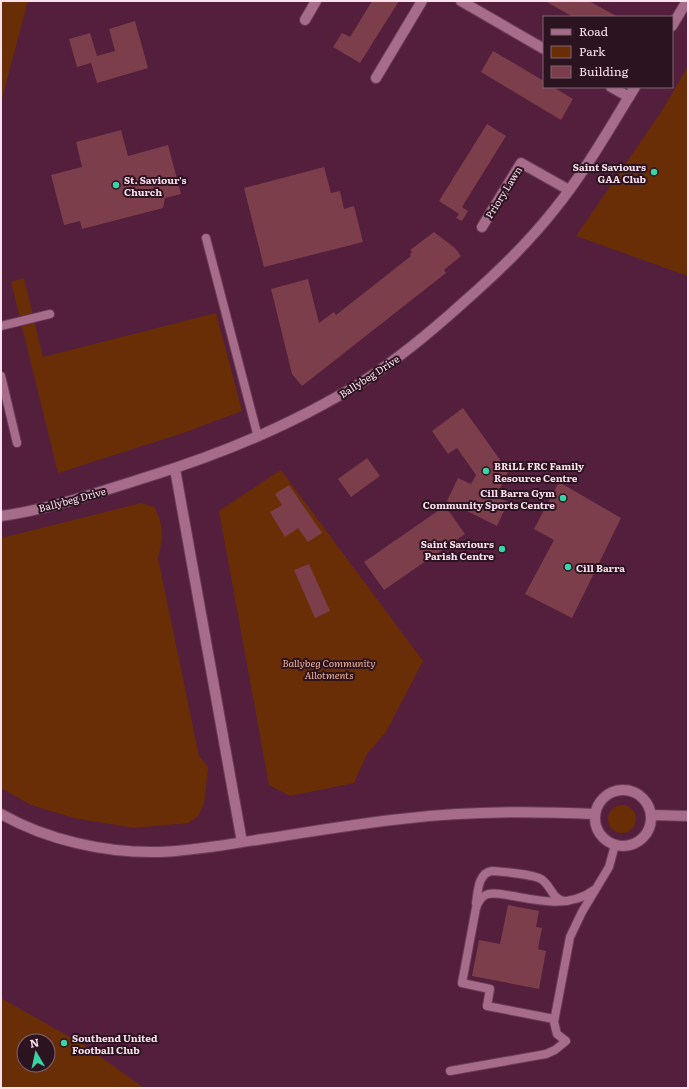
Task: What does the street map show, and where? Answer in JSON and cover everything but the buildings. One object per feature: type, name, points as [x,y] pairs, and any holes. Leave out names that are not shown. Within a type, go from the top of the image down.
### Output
[{"type":"street","points":[[305,20],[316,1]]},
{"type":"street","points":[[376,78],[422,1]]},
{"type":"street","points":[[461,1],[543,48]]},
{"type":"street","points":[[673,24],[687,1]]},
{"type":"street","points":[[613,88],[629,97]]},
{"type":"street","name":"Ballybeg Drive","points":[[1,516],[69,501],[175,469],[258,437],[284,425],[344,393],[376,373],[437,326],[480,288],[517,252],[570,190],[595,153],[634,88]]},
{"type":"street","name":"Priory Lawn","points":[[482,227],[521,163],[570,190]]},
{"type":"street","points":[[175,469],[242,842]]},
{"type":"street","points":[[628,790],[637,793],[644,799],[649,806],[651,816],[647,833],[641,840],[624,846],[615,845],[602,837],[594,822],[594,814],[600,802],[610,792],[628,790]]},
{"type":"street","points":[[1,814],[31,828],[73,842],[116,850],[158,852],[212,847],[373,822],[440,815],[520,812],[594,814]]},
{"type":"street","points":[[651,816],[688,816]]},
{"type":"lane","points":[[206,238],[258,437]]},
{"type":"lane","points":[[1,326],[50,314]]},
{"type":"lane","points":[[1,376],[17,443]]},
{"type":"lane","points":[[450,1071],[551,1052],[559,1048],[566,1041],[556,1032],[554,1019],[570,937],[578,918],[609,867],[615,845]]},
{"type":"lane","points":[[554,1019],[487,1006],[490,989],[462,983],[481,878],[486,872],[492,871],[540,878],[548,885],[557,899],[568,900]]},
{"type":"lane","points":[[474,914],[477,904],[482,898],[492,893],[547,902],[568,900],[586,895],[597,888]]},
{"type":"green space","points":[[1,1],[28,1],[1,102]]},
{"type":"green space","name":"Saint Saviours GAA Club","points":[[688,66],[688,276],[576,236],[663,109]]},
{"type":"green space","points":[[24,278],[43,357],[216,313],[242,411],[183,433],[58,473],[11,282]]},
{"type":"green space","name":"Ballybeg Community Allotments","points":[[281,470],[423,661],[386,732],[367,754],[354,783],[290,796],[269,785],[219,511]]},
{"type":"green space","points":[[141,503],[154,507],[160,519],[162,538],[158,558],[199,756],[208,767],[204,804],[198,816],[188,823],[134,828],[74,818],[31,805],[1,788],[1,538]]},
{"type":"green space","points":[[622,805],[628,806],[632,809],[635,813],[635,825],[632,829],[628,832],[622,833],[616,832],[612,829],[609,825],[608,819],[609,813],[612,809],[616,806]]},
{"type":"green space","name":"Southend United Football Club","points":[[1,998],[84,1045],[144,1088],[1,1088]]},
{"type":"place","name":"Saint Saviours GAA Club","points":[[654,172]]},
{"type":"place","name":"St. Saviour's Church","points":[[116,185]]},
{"type":"place","name":"BRiLL FRC Family Resource Centre","points":[[486,471]]},
{"type":"place","name":"Cill Barra Gym Community Sports Centre","points":[[563,498]]},
{"type":"place","name":"Saint Saviours Parish Centre","points":[[502,549]]},
{"type":"place","name":"Cill Barra","points":[[568,567]]},
{"type":"place","name":"Southend United Football Club","points":[[64,1043]]}]
